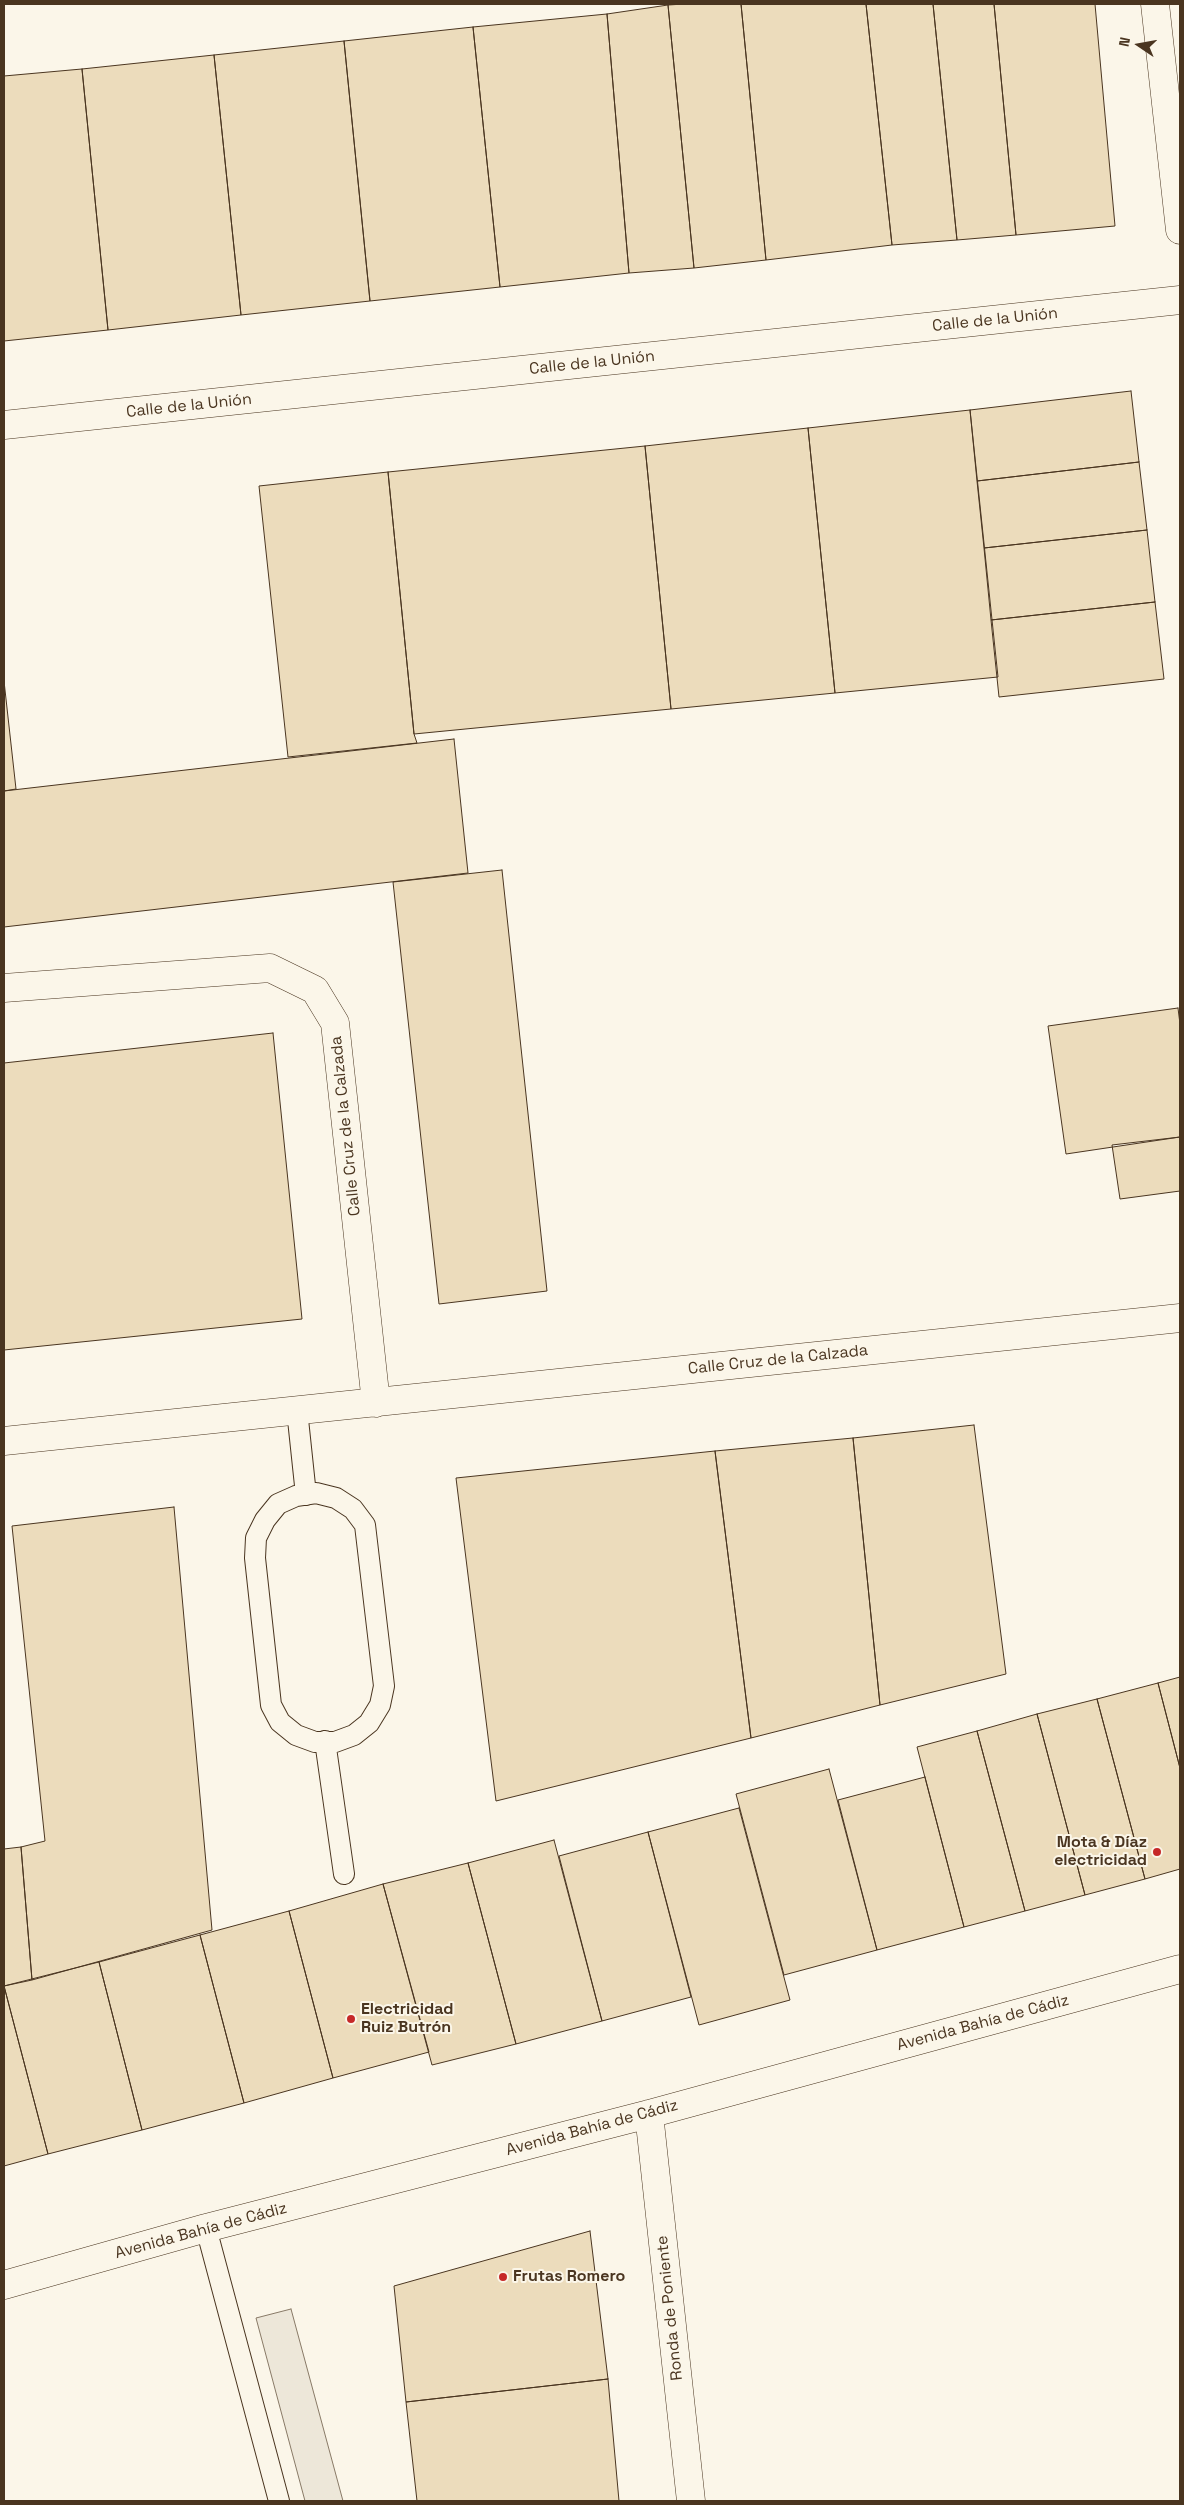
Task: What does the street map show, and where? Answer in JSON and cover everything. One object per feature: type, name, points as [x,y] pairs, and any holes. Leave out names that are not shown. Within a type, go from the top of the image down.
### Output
[{"type":"street","points":[[1155,4],[1180,230]]},
{"type":"street","name":"Calle de la Unión","points":[[4,426],[1180,300]]},
{"type":"street","name":"Calle Cruz de la Calzada","points":[[4,988],[270,968],[315,990],[335,1023],[376,1403]]},
{"type":"street","name":"Calle Cruz de la Calzada","points":[[4,1441],[1180,1318]]},
{"type":"street","name":"Avenida Bahía de Cádiz","points":[[4,2285],[206,2228],[649,2114],[1180,1969]]},
{"type":"street","name":"Ronda de Poniente","points":[[649,2114],[691,2501]]},
{"type":"lane","points":[[297,1410],[306,1495]]},
{"type":"lane","points":[[316,1493],[336,1498],[353,1509],[365,1525],[384,1686],[380,1705],[369,1723],[354,1735],[335,1742],[324,1742],[315,1742],[296,1735],[280,1722],[271,1705],[255,1558],[256,1538],[265,1520],[278,1504],[296,1496],[316,1493]]},
{"type":"lane","points":[[324,1742],[344,1874]]},
{"type":"lane","points":[[206,2228],[278,2501]]},
{"type":"shaded area","points":[[291,2309],[343,2501],[305,2501],[256,2318]]},
{"type":"building","points":[[741,4],[766,260],[694,268],[668,5]]},
{"type":"building","points":[[741,4],[866,4],[892,245],[766,260]]},
{"type":"building","points":[[866,4],[933,4],[957,240],[892,245]]},
{"type":"building","points":[[933,4],[994,4],[1016,235],[957,240]]},
{"type":"building","points":[[994,4],[1095,4],[1115,226],[1016,235]]},
{"type":"building","points":[[668,5],[694,268],[629,273],[607,14]]},
{"type":"building","points":[[607,14],[629,273],[500,287],[473,27]]},
{"type":"building","points":[[473,27],[500,287],[370,301],[344,41]]},
{"type":"building","points":[[344,41],[370,301],[241,315],[214,55]]},
{"type":"building","points":[[214,55],[241,315],[108,330],[82,69]]},
{"type":"building","points":[[82,69],[108,330],[4,341],[4,76]]},
{"type":"building","points":[[1131,391],[1139,462],[977,481],[970,410]]},
{"type":"building","points":[[970,410],[998,677],[835,693],[808,428]]},
{"type":"building","points":[[808,428],[835,693],[671,709],[645,446]]},
{"type":"building","points":[[645,446],[671,709],[414,734],[388,472]]},
{"type":"building","points":[[1139,462],[1147,530],[984,548],[977,481]]},
{"type":"building","points":[[388,472],[414,734],[417,743],[288,757],[259,486]]},
{"type":"building","points":[[1147,530],[1155,602],[991,620],[984,548]]},
{"type":"building","points":[[1155,602],[1164,679],[999,697],[991,620]]},
{"type":"building","points":[[4,681],[16,789],[4,791]]},
{"type":"building","points":[[454,739],[468,873],[4,927],[4,791]]},
{"type":"building","points":[[502,870],[547,1291],[439,1304],[393,882]]},
{"type":"building","points":[[1178,1008],[1180,1024],[1180,1137],[1066,1154],[1048,1026]]},
{"type":"building","points":[[273,1033],[302,1319],[4,1350],[4,1063]]},
{"type":"building","points":[[1180,1137],[1180,1191],[1120,1199],[1112,1145]]},
{"type":"building","points":[[974,1425],[1006,1674],[880,1705],[853,1438]]},
{"type":"building","points":[[853,1438],[880,1705],[751,1738],[715,1451]]},
{"type":"building","points":[[715,1451],[751,1738],[496,1801],[456,1478]]},
{"type":"building","points":[[174,1507],[212,1930],[32,1980],[21,1847],[45,1841],[12,1526]]},
{"type":"building","points":[[1180,1677],[1180,1768],[1158,1683]]},
{"type":"building","points":[[1158,1683],[1180,1768],[1180,1869],[1145,1879],[1097,1699]]},
{"type":"building","points":[[1097,1699],[1145,1879],[1085,1895],[1037,1714]]},
{"type":"building","points":[[1037,1714],[1085,1895],[1025,1911],[977,1731]]},
{"type":"building","points":[[977,1731],[1025,1911],[964,1927],[917,1747]]},
{"type":"building","points":[[829,1769],[877,1950],[784,1975],[736,1794]]},
{"type":"building","points":[[925,1777],[964,1927],[877,1950],[838,1800]]},
{"type":"building","points":[[739,1808],[790,2000],[699,2025],[648,1832]]},
{"type":"building","points":[[648,1832],[691,1997],[602,2021],[559,1856]]},
{"type":"building","points":[[554,1840],[602,2021],[516,2044],[468,1863]]},
{"type":"building","points":[[21,1847],[32,1980],[4,1986],[4,1849]]},
{"type":"building","points":[[468,1863],[516,2044],[432,2065],[383,1884]]},
{"type":"building","points":[[383,1884],[429,2052],[333,2078],[289,1911]]},
{"type":"building","points":[[289,1911],[333,2078],[244,2103],[200,1935]]},
{"type":"building","points":[[200,1935],[244,2103],[142,2130],[99,1962]]},
{"type":"building","points":[[99,1962],[142,2130],[48,2154],[4,1986]]},
{"type":"building","points":[[4,1986],[48,2154],[4,2166]]},
{"type":"building","points":[[590,2231],[608,2379],[406,2402],[394,2286]]},
{"type":"building","points":[[608,2379],[619,2501],[417,2501],[406,2402]]},
{"type":"place","name":"Mota & Díaz electricidad","points":[[1157,1852]]},
{"type":"place","name":"Electricidad Ruiz Butrón","points":[[351,2019]]},
{"type":"place","name":"Frutas Romero","points":[[503,2277]]}]
